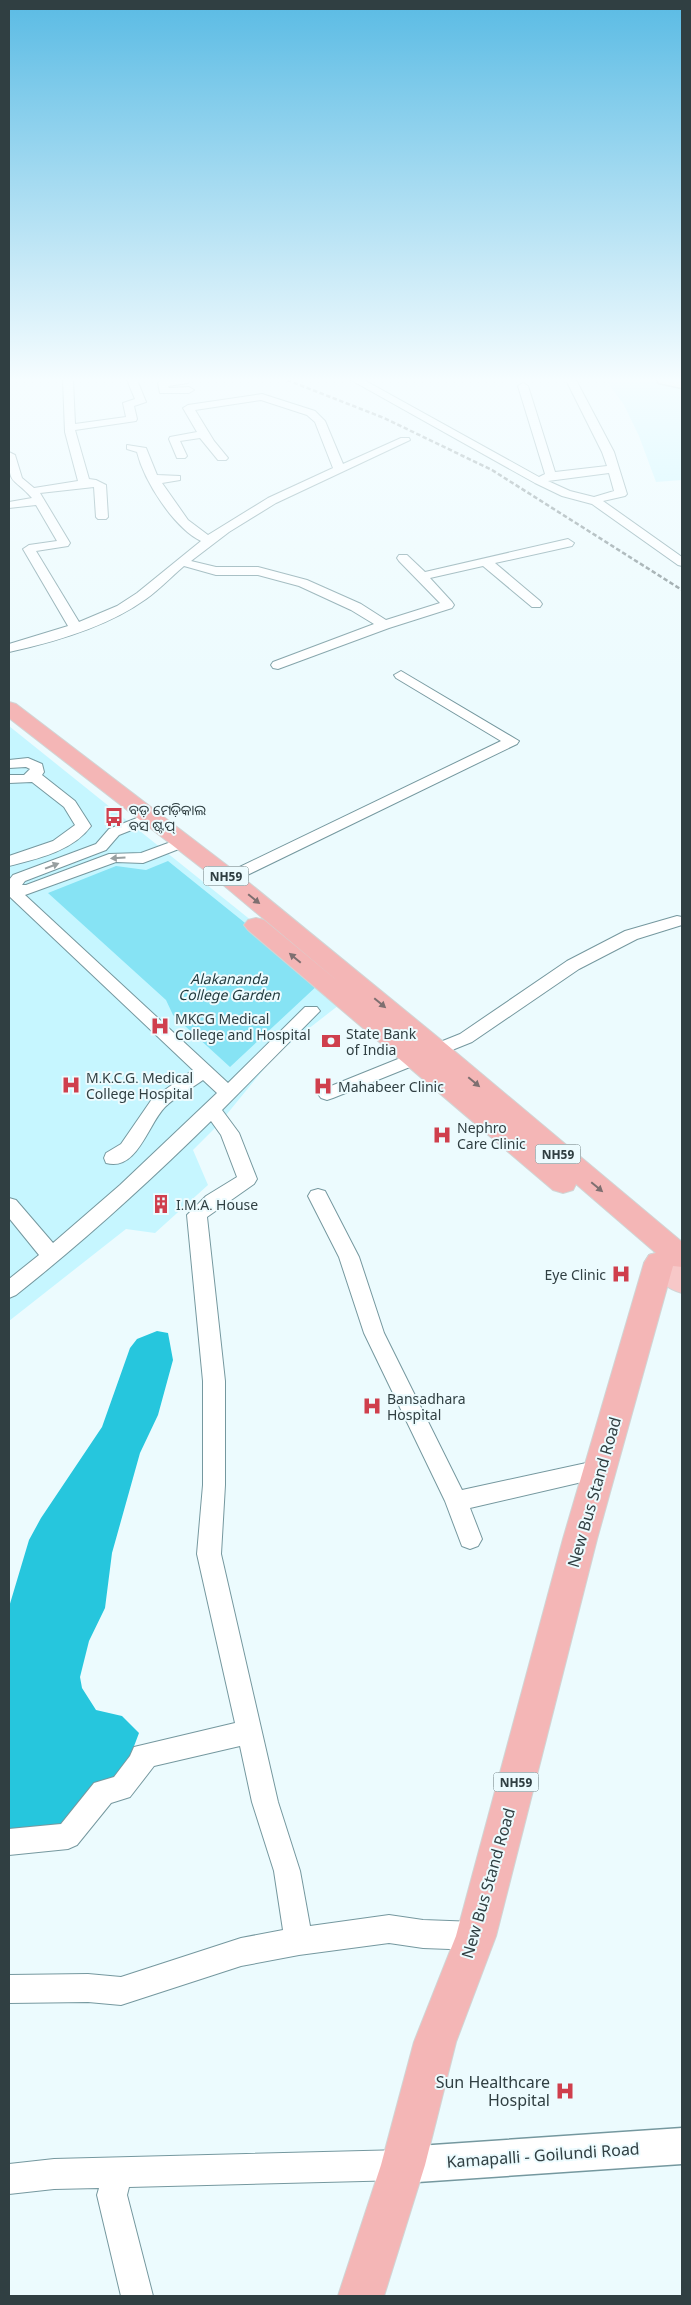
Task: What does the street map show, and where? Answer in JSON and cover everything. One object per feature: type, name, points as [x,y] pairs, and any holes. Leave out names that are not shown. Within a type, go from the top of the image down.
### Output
[{"type":"highway","name":"NH59","points":[[9,708],[175,846],[229,878],[340,982]]},
{"type":"highway","points":[[9,722],[143,821]]},
{"type":"highway","points":[[175,846],[426,1055]]},
{"type":"highway","name":"NH59","points":[[426,1055],[676,1265]]},
{"type":"highway","name":"New Bus Stand Road","points":[[361,2296],[403,2165],[435,2042],[476,1936],[600,1469],[676,1265]]},
{"type":"street","points":[[26,488],[37,496],[64,543],[29,550],[76,628]]},
{"type":"street","points":[[9,505],[67,488]]},
{"type":"street","points":[[100,488],[102,517]]},
{"type":"street","points":[[160,488],[184,521],[198,536],[209,540]]},
{"type":"street","points":[[9,648],[76,628],[138,599],[209,540],[255,510],[295,488]]},
{"type":"street","points":[[553,488],[566,494],[596,501],[682,562]]},
{"type":"street","points":[[596,501],[600,497],[621,494],[619,488]]},
{"type":"street","points":[[422,576],[568,543]]},
{"type":"street","points":[[278,665],[384,625],[448,605],[422,576],[402,558]]},
{"type":"street","points":[[182,562],[216,571],[258,571],[303,583],[349,603],[384,625]]},
{"type":"street","points":[[486,562],[536,604]]},
{"type":"street","points":[[229,878],[512,741],[401,675]]},
{"type":"street","points":[[9,764],[22,761],[37,767],[37,772],[33,776],[21,780],[9,779]]},
{"type":"street","points":[[9,861],[66,841],[76,835],[83,826],[80,816],[60,796],[33,776]]},
{"type":"street","points":[[9,889],[19,878],[102,847],[114,832],[143,821]]},
{"type":"street","points":[[9,889],[28,890],[114,857],[143,858],[175,846]]},
{"type":"street","points":[[9,889],[204,1071],[220,1101],[247,1179],[213,1201],[197,1215],[214,1381],[214,1485],[209,1554],[265,1802],[287,1871],[299,1941]]},
{"type":"street","points":[[327,1094],[466,1038],[573,965],[631,935],[677,921]]},
{"type":"street","points":[[9,1290],[52,1256],[220,1101],[311,1011]]},
{"type":"street","points":[[113,1158],[128,1150],[158,1103],[204,1071]]},
{"type":"street","points":[[318,1196],[349,1257],[374,1333],[456,1501],[470,1539]]},
{"type":"street","points":[[11,1211],[52,1256]]},
{"type":"street","points":[[456,1501],[600,1469]]},
{"type":"street","points":[[9,1842],[68,1836],[103,1792],[121,1788],[144,1759],[143,1756],[249,1732]]},
{"type":"street","points":[[9,1989],[88,1988],[121,1991],[240,1952],[299,1941],[389,1929],[424,1934],[476,1936]]},
{"type":"street","name":"Kamapalli - Goilundi Road","points":[[403,2165],[682,2146]]},
{"type":"street","points":[[9,2179],[54,2174],[403,2165]]},
{"type":"street","points":[[117,2172],[112,2195],[137,2296]]},
{"type":"shaded area","name":"MKCG Medical College and Hospital","points":[[9,726],[348,998],[276,1054],[218,1125],[193,1150],[208,1185],[155,1233],[126,1229],[9,1321]]},
{"type":"shaded area","points":[[157,1331],[168,1333],[173,1360],[158,1415],[140,1453],[112,1553],[105,1608],[89,1641],[80,1677],[82,1688],[96,1710],[122,1716],[139,1733],[122,1778],[60,1834],[9,1839],[9,1607],[29,1540],[41,1518],[102,1427],[130,1348],[137,1339]]},
{"type":"green space","name":"Alakananda College Garden","points":[[168,861],[320,983],[230,1067],[173,1015],[166,1000],[48,893],[116,866],[146,870]]},
{"type":"railway","points":[[520,488],[682,590]]},
{"type":"place","name":"ବଡ଼ ମେଡ଼ିକାଲ ବସ ଷ୍ଟପ୍","points":[[114,817]]},
{"type":"place","name":"MKCG Medical College and Hospital","points":[[160,1026]]},
{"type":"place","name":"State Bank of India","points":[[331,1041]]},
{"type":"place","name":"M.K.C.G. Medical College Hospital","points":[[71,1085]]},
{"type":"place","name":"Mahabeer Clinic","points":[[323,1086]]},
{"type":"place","name":"Nephro Care Clinic","points":[[442,1135]]},
{"type":"place","name":"I.M.A. House","points":[[161,1204]]},
{"type":"place","name":"Eye Clinic","points":[[621,1274]]},
{"type":"place","name":"Bansadhara Hospital","points":[[372,1406]]},
{"type":"place","name":"Sun Healthcare Hospital","points":[[565,2091]]}]
